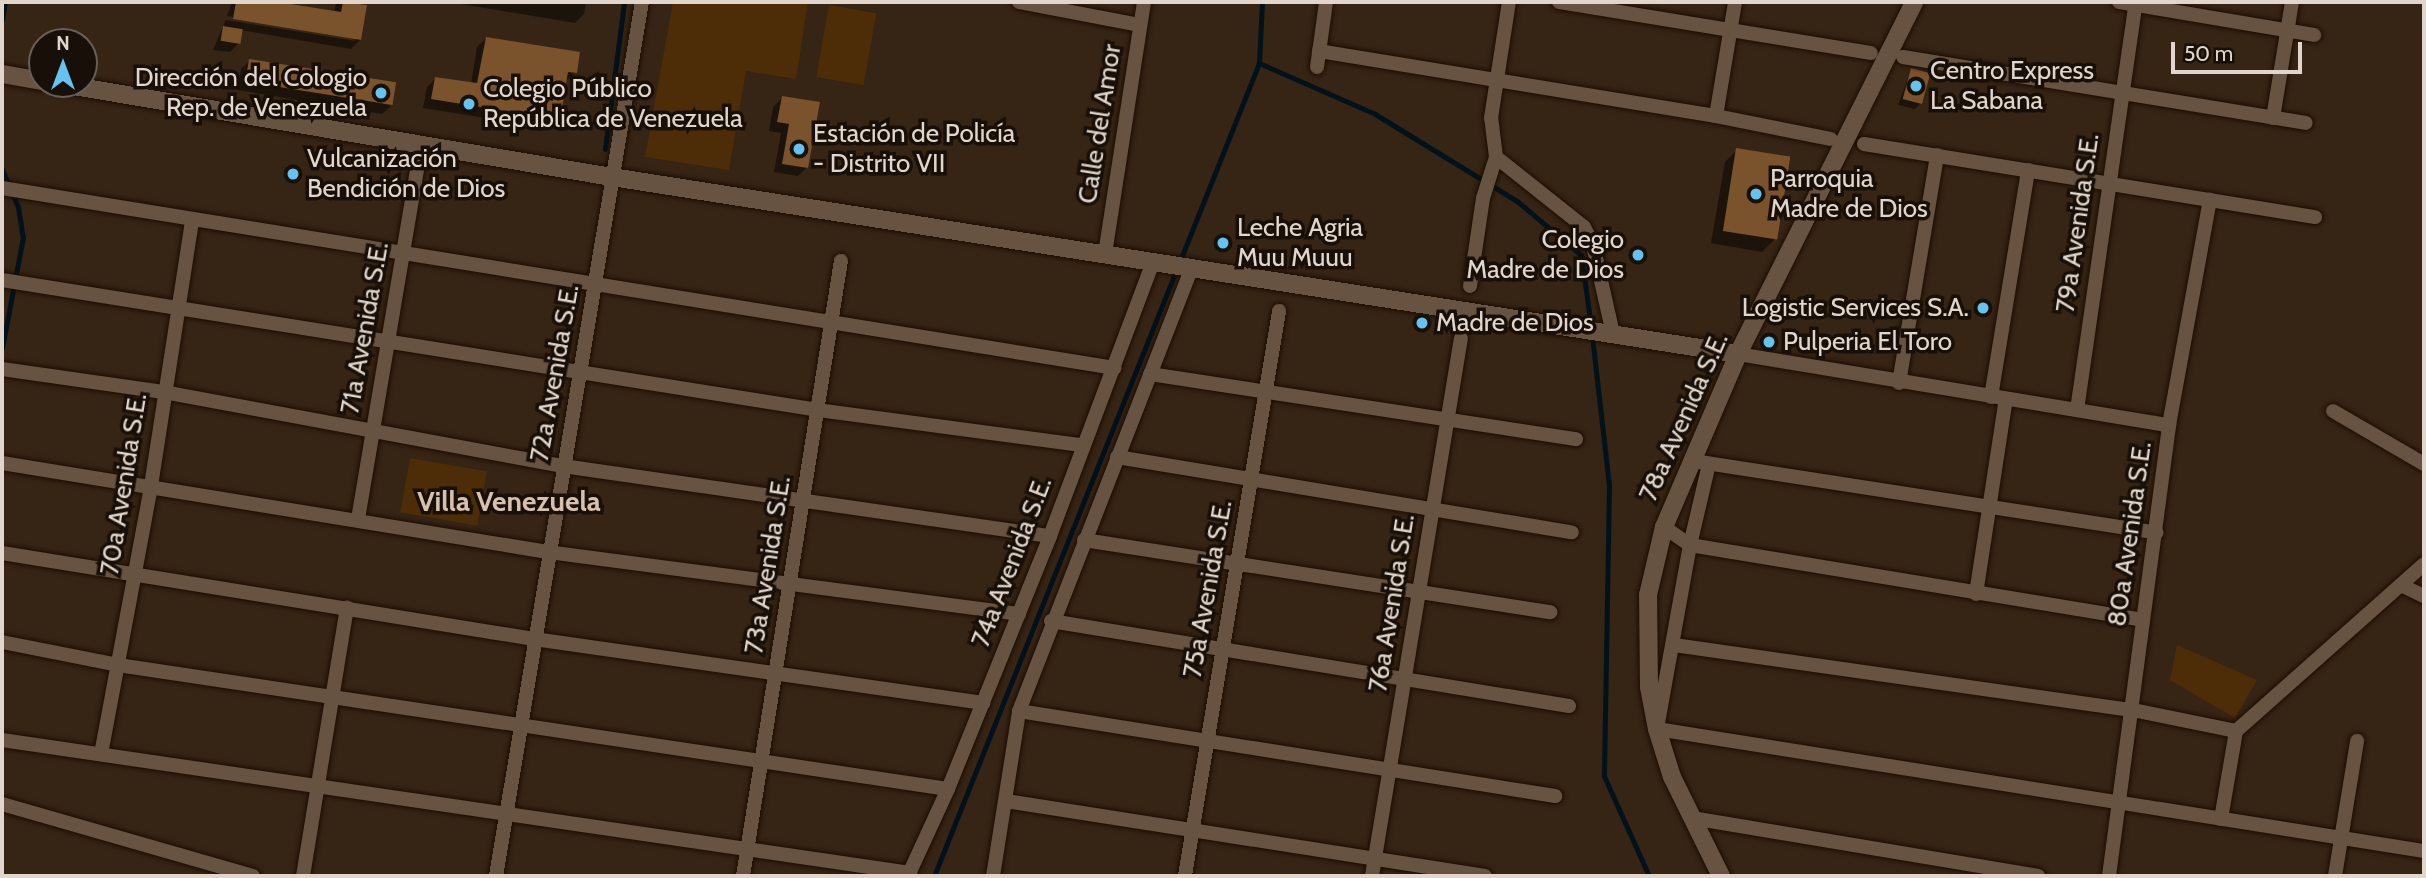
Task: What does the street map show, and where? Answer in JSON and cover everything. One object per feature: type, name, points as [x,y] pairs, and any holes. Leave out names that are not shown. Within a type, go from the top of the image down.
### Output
[{"type":"street","name":"72a Avenida S.E.","points":[[496,876],[642,2]]},
{"type":"street","points":[[1019,2],[1140,25]]},
{"type":"street","name":"Calle del Amor","points":[[1105,254],[1144,2]]},
{"type":"street","points":[[1317,67],[1326,2]]},
{"type":"street","points":[[1470,286],[1483,198],[1496,157],[1491,118],[1509,2]]},
{"type":"street","points":[[1559,2],[1871,53]]},
{"type":"street","points":[[1716,116],[1735,2]]},
{"type":"street","name":"78a Avenida S.E.","points":[[1721,876],[1692,818],[1657,729],[1646,634],[1648,595],[1664,527],[1700,462],[1738,354],[1914,2]]},
{"type":"street","points":[[2119,2],[2314,35]]},
{"type":"street","points":[[2273,118],[2292,2]]},
{"type":"street","name":"79a Avenida S.E.","points":[[2077,410],[2136,3]]},
{"type":"street","points":[[1319,51],[1716,116],[1831,139]]},
{"type":"street","points":[[1903,57],[2305,123]]},
{"type":"street","points":[[2,74],[28,79]]},
{"type":"street","points":[[98,90],[612,177],[1738,354],[1899,383],[2169,425]]},
{"type":"street","points":[[1864,144],[2315,217]]},
{"type":"street","name":"71a Avenida S.E.","points":[[358,519],[421,145]]},
{"type":"street","points":[[1899,383],[1937,155]]},
{"type":"street","points":[[1496,157],[1584,227],[1593,245],[1606,333]]},
{"type":"street","points":[[1991,397],[2028,170]]},
{"type":"street","points":[[2,188],[192,221],[404,251],[1115,368]]},
{"type":"street","name":"80a Avenida S.E.","points":[[2109,876],[2122,800],[2169,425],[2210,200]]},
{"type":"street","name":"70a Avenida S.E.","points":[[101,754],[151,486],[163,392],[192,221]]},
{"type":"street","name":"73a Avenida S.E.","points":[[743,876],[841,261]]},
{"type":"street","name":"74a Avenida S.E.","points":[[909,874],[948,789],[1050,536],[1153,262]]},
{"type":"street","points":[[993,876],[1019,711],[1192,268]]},
{"type":"street","points":[[2,279],[177,310],[389,340],[818,410],[1082,445]]},
{"type":"street","name":"75a Avenida S.E.","points":[[1185,876],[1279,311]]},
{"type":"street","name":"76a Avenida S.E.","points":[[1372,876],[1461,338]]},
{"type":"street","points":[[2,369],[163,392],[564,467],[1050,536]]},
{"type":"street","points":[[1150,374],[1577,439]]},
{"type":"street","points":[[1976,594],[2006,399]]},
{"type":"street","points":[[2333,411],[2424,464]]},
{"type":"street","points":[[1117,457],[1572,532]]},
{"type":"street","points":[[2157,533],[1700,462],[1674,645],[1657,729],[2122,800],[2221,820],[2424,851]]},
{"type":"street","points":[[2,463],[548,552],[1018,614]]},
{"type":"street","points":[[1664,527],[1690,545],[2143,620]]},
{"type":"street","points":[[1084,540],[1550,612]]},
{"type":"street","points":[[2,553],[534,639],[983,703]]},
{"type":"street","points":[[2221,820],[2236,731],[2424,564]]},
{"type":"street","points":[[2401,585],[2424,596]]},
{"type":"street","points":[[303,876],[347,608]]},
{"type":"street","points":[[1052,621],[1569,706]]},
{"type":"street","points":[[2,642],[118,665],[948,789]]},
{"type":"street","points":[[1674,645],[2133,710],[2236,731]]},
{"type":"street","points":[[1019,711],[1555,796]]},
{"type":"street","points":[[2,740],[909,874]]},
{"type":"street","points":[[2335,876],[2357,741]]},
{"type":"street","points":[[1006,800],[1485,876]]},
{"type":"street","points":[[2,804],[253,876]]},
{"type":"street","points":[[1692,818],[2038,876]]},
{"type":"shaded area","points":[[673,2],[808,2],[796,79],[746,71],[729,170],[645,157]]},
{"type":"shaded area","points":[[829,5],[876,13],[864,85],[816,77]]},
{"type":"shaded area","points":[[410,458],[487,472],[477,526],[400,512]]},
{"type":"shaded area","points":[[2177,645],[2257,680],[2235,718],[2170,680]]},
{"type":"building","points":[[236,2],[278,2],[341,12],[343,2],[367,5],[361,40],[233,19]]},
{"type":"building","points":[[223,26],[243,29],[240,44],[221,41]]},
{"type":"building","points":[[486,37],[580,52],[577,73],[568,72],[560,120],[431,99],[435,77],[477,83]]},
{"type":"building","points":[[249,59],[396,82],[393,105],[245,82]]},
{"type":"building","name":"Centro Express La Sabana","points":[[1911,68],[1930,73],[1922,104],[1903,99]]},
{"type":"building","points":[[782,96],[820,102],[808,168],[782,164],[789,124],[777,122]]},
{"type":"building","name":"Parroquia Madre de Dios","points":[[1736,148],[1790,157],[1777,240],[1723,231]]},
{"type":"waterway","points":[[2,20],[5,2]]},
{"type":"waterway","points":[[605,149],[624,2]]},
{"type":"waterway","points":[[934,876],[1259,63],[1262,2]]},
{"type":"waterway","points":[[1259,63],[1375,114],[1517,201],[1581,255],[1591,326]]},
{"type":"waterway","points":[[2,169],[18,207],[23,237],[2,348]]},
{"type":"waterway","points":[[1592,336],[1609,485],[1604,776],[1649,876]]},
{"type":"place","name":"Centro Express La Sabana","points":[[1916,86]]},
{"type":"place","name":"Dirección del Cologio Rep. de Venezuela","points":[[381,93]]},
{"type":"place","name":"Colegio Público República de Venezuela","points":[[469,104]]},
{"type":"place","name":"Estación de Policía - Distrito VII","points":[[799,149]]},
{"type":"place","name":"Vulcanización Bendición de Dios","points":[[293,174]]},
{"type":"place","name":"Parroquia Madre de Dios","points":[[1756,194]]},
{"type":"place","name":"Leche Agria Muu Muuu","points":[[1223,243]]},
{"type":"place","name":"Colegio Madre de Dios","points":[[1638,255]]},
{"type":"place","name":"Logistic Services S.A.","points":[[1983,308]]},
{"type":"place","name":"Madre de Dios","points":[[1422,323]]},
{"type":"place","name":"Pulperia El Toro","points":[[1769,342]]},
{"type":"district","name":"Villa Venezuela","points":[[509,501]]}]
